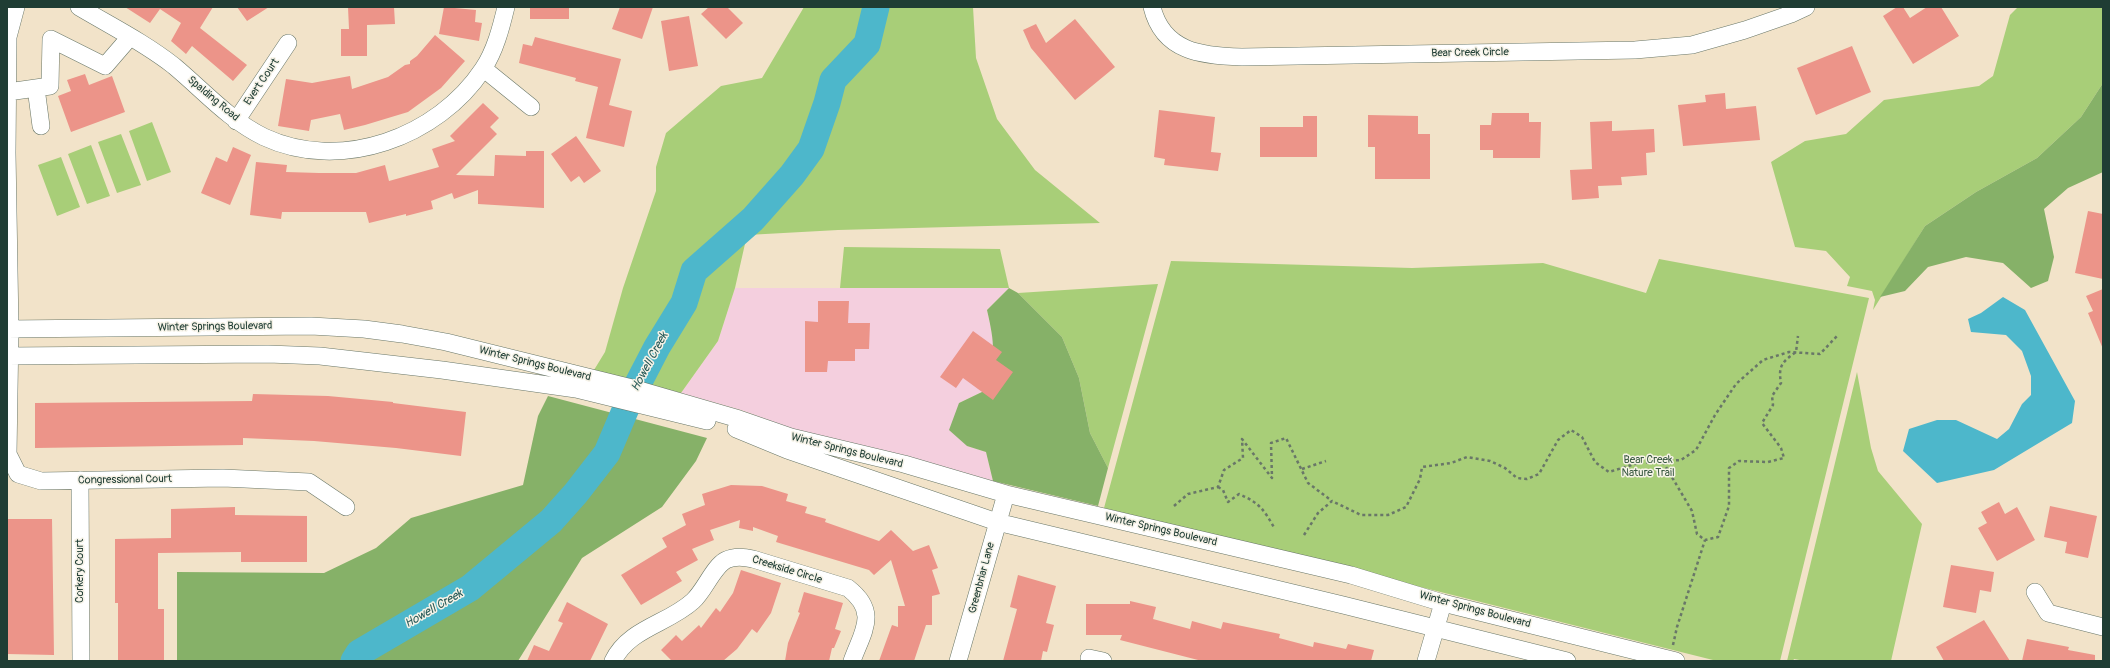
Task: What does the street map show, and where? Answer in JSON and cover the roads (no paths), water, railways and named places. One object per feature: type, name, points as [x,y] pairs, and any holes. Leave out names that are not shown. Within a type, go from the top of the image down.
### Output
[{"type":"street","name":"Congressional Court","points":[[16,7],[8,37],[8,454],[18,474],[41,481],[223,478],[309,482],[346,507]]},
{"type":"street","name":"Spalding Road","points":[[79,7],[130,37],[173,66],[236,121],[265,137],[292,146],[314,150],[344,150],[371,146],[399,138],[431,122],[460,99],[484,69],[494,48],[506,7]]},
{"type":"street","name":"Bear Creek Circle","points":[[1152,7],[1156,21],[1171,40],[1193,52],[1214,56],[1242,58],[1635,50],[1692,45],[1745,30],[1791,14],[1806,7]]},
{"type":"street","points":[[8,92],[50,86],[51,40],[105,66],[130,37]]},
{"type":"street","name":"Evert Court","points":[[236,121],[288,43]]},
{"type":"street","points":[[484,69],[530,107]]},
{"type":"street","points":[[36,88],[40,126]]},
{"type":"street","name":"Winter Springs Boulevard","points":[[9,329],[311,326],[364,329],[446,342],[630,395],[791,437],[904,464],[1006,494],[1351,575],[1443,603],[1676,661]]},
{"type":"street","name":"Winter Springs Boulevard","points":[[8,356],[268,354],[320,356],[442,370],[630,395]]},
{"type":"street","name":"Winter Springs Boulevard","points":[[688,410],[787,450],[997,522],[1567,661]]},
{"type":"street","name":"Corkery Court","points":[[80,480],[81,661]]},
{"type":"street","name":"Greenbriar Lane","points":[[958,661],[1006,494]]},
{"type":"street","name":"Creekside Circle","points":[[613,661],[627,641],[644,629],[688,605],[699,595],[720,565],[726,559],[742,557],[848,588],[857,596],[864,606],[867,616],[852,661]]},
{"type":"street","points":[[2035,592],[2048,613],[2103,627]]},
{"type":"street","points":[[1426,661],[1443,603]]},
{"type":"water","points":[[2003,297],[2025,310],[2075,401],[2072,423],[1994,470],[1937,483],[1903,451],[1909,429],[1937,420],[1956,420],[1997,439],[2009,429],[2022,404],[2031,395],[2031,376],[2022,351],[2006,335],[1971,332],[1968,319],[1981,313]]},
{"type":"waterway","name":"Howell Creek","points":[[354,661],[359,653],[470,588],[551,521],[576,493],[607,453],[629,401],[657,347],[684,303],[694,271],[753,219],[792,175],[811,149],[827,103],[833,80],[867,44],[876,7]]},
{"type":"park label","name":"Bear Creek Nature Trail","points":[[1648,466]]}]
